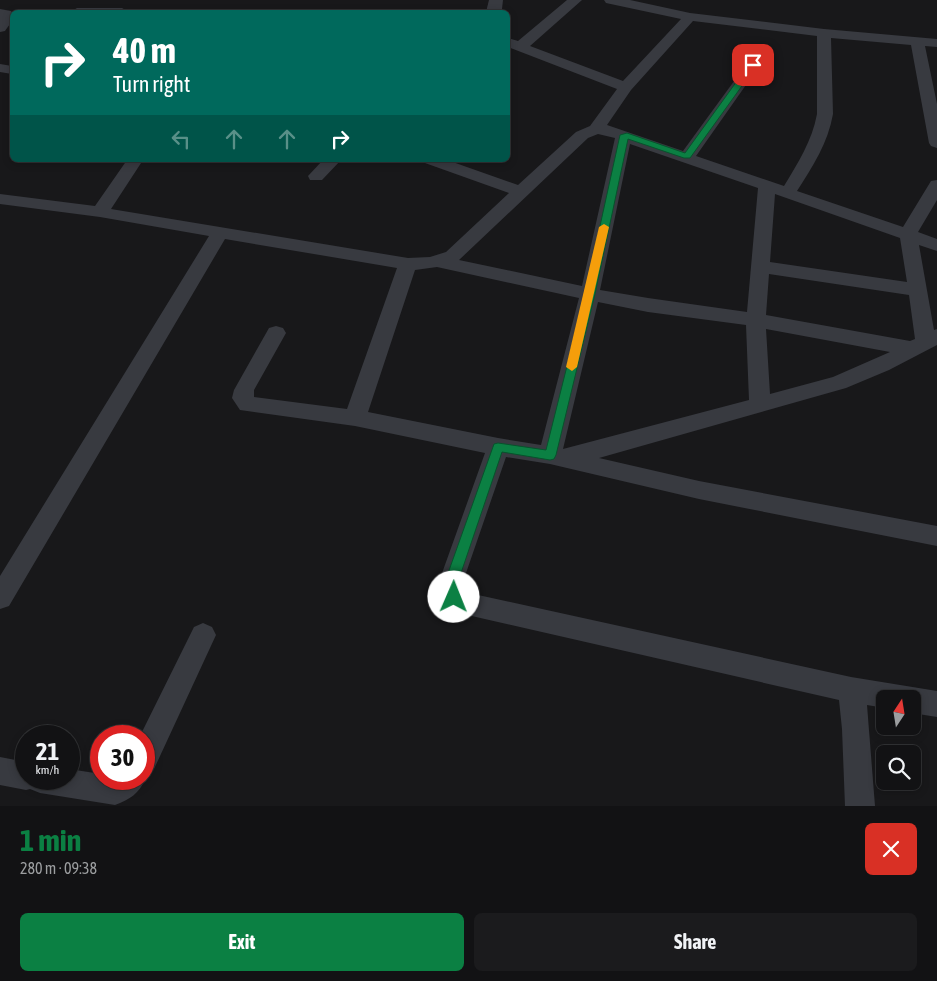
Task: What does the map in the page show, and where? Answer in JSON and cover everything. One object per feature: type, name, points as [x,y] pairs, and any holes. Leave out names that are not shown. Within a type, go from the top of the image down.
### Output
[{"type":"street","points":[[514,45],[575,0]]},
{"type":"street","points":[[611,0],[690,17],[824,33],[937,43]]},
{"type":"street","points":[[0,28],[7,21],[8,17],[6,14]]},
{"type":"street","points":[[596,129],[626,87],[690,17]]},
{"type":"street","points":[[788,192],[820,139],[823,128],[825,114],[824,33]]},
{"type":"street","points":[[917,41],[937,143]]},
{"type":"street","points":[[514,45],[626,87]]},
{"type":"street","points":[[687,157],[753,65]]},
{"type":"street","points":[[0,199],[100,212],[408,264],[426,265],[452,256],[582,135],[596,129],[611,130],[937,245]]},
{"type":"street","points":[[557,457],[624,135]]},
{"type":"street","points":[[100,212],[134,162]]},
{"type":"street","points":[[316,176],[331,162]]},
{"type":"street","points":[[438,162],[521,192]]},
{"type":"street","points":[[760,405],[756,320],[767,185]]},
{"type":"street","points":[[926,343],[908,234],[937,185]]},
{"type":"street","points":[[0,598],[220,232]]},
{"type":"street","points":[[439,262],[590,294],[648,304],[926,343]]},
{"type":"street","points":[[355,418],[408,264]]},
{"type":"street","points":[[761,268],[918,290]]},
{"type":"street","points":[[276,333],[244,390],[243,398],[248,404],[355,418],[557,457],[699,490],[937,536]]},
{"type":"street","points":[[557,457],[839,383],[926,343]]},
{"type":"street","points":[[498,447],[454,576],[454,597],[463,603],[876,694]]},
{"type":"street","points":[[155,736],[203,635]]},
{"type":"street","points":[[851,690],[856,729],[860,806]]},
{"type":"street","points":[[921,701],[937,704]]},
{"type":"street","points":[[0,772],[15,774]]},
{"type":"slow traffic","points":[[572,367],[604,227]]},
{"type":"route","points":[[454,597],[454,576],[498,447],[550,455],[590,294],[624,135],[687,157],[753,65]]}]
